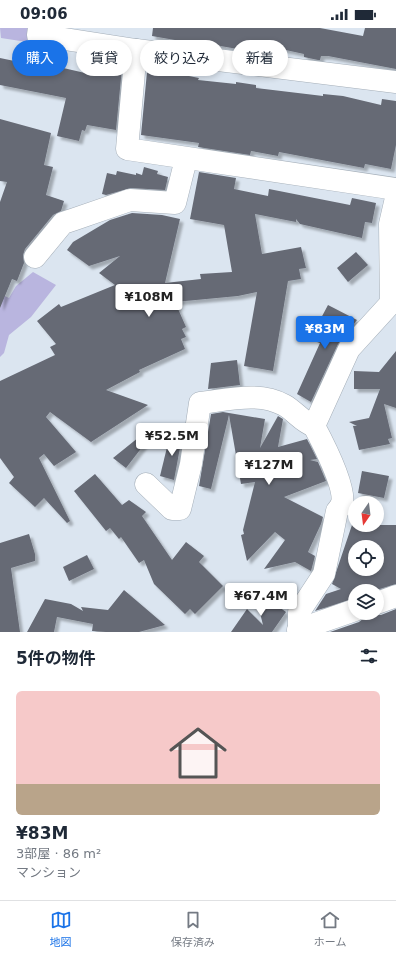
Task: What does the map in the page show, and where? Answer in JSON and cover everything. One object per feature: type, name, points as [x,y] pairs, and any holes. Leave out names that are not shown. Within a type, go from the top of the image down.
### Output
[{"type":"street","points":[[39,28],[38,35],[136,50],[396,82]]},
{"type":"street","points":[[136,50],[128,149],[186,159],[396,189]]},
{"type":"street","points":[[35,257],[63,224],[75,219],[130,200],[175,203],[186,159]]},
{"type":"street","points":[[314,426],[349,349],[390,303],[390,224],[396,198]]},
{"type":"street","points":[[146,484],[172,509],[180,509],[191,464],[200,403],[262,396],[284,405],[307,424],[314,426],[333,466],[342,497],[342,504],[337,511],[324,574],[298,612],[298,631],[348,613]]},
{"type":"street","points":[[384,600],[396,596]]},
{"type":"shaded area","points":[[0,28],[29,28],[27,40],[1,38]]},
{"type":"shaded area","points":[[33,272],[56,285],[31,317],[9,335],[4,353],[0,357],[0,294],[9,298],[16,286]]},
{"type":"building","points":[[153,28],[320,28],[363,36],[365,28],[396,28],[396,69],[328,56],[321,56],[320,60],[304,57],[304,54],[288,50],[288,40],[232,40],[232,48],[224,47],[224,40],[175,40],[152,36]]},
{"type":"building","points":[[0,58],[12,60],[12,76],[68,76],[68,69],[76,71],[76,76],[121,76],[116,130],[87,125],[85,131],[82,130],[79,141],[57,136],[66,98],[0,85]]},
{"type":"building","points":[[147,76],[189,76],[199,78],[198,80],[236,84],[236,82],[256,85],[256,88],[323,96],[323,94],[343,96],[381,105],[382,99],[396,101],[396,145],[391,169],[365,164],[364,168],[279,152],[278,156],[251,151],[250,155],[198,147],[199,143],[141,135]]},
{"type":"building","points":[[0,119],[51,133],[44,165],[53,167],[46,195],[64,201],[61,211],[53,215],[25,249],[23,255],[24,263],[17,281],[12,279],[0,308],[0,202],[7,182],[0,181]]},
{"type":"building","points":[[144,167],[158,171],[157,174],[168,177],[165,190],[131,188],[106,195],[102,194],[107,173],[116,175],[117,171],[142,175]]},
{"type":"building","points":[[199,172],[236,178],[234,189],[268,196],[269,189],[350,205],[352,198],[376,203],[372,223],[365,222],[362,238],[300,224],[296,219],[296,222],[255,214],[262,254],[301,247],[306,268],[299,269],[301,279],[288,281],[273,371],[244,366],[257,292],[238,296],[175,302],[186,327],[182,329],[186,337],[181,339],[185,349],[139,370],[140,372],[106,390],[148,405],[91,442],[50,412],[46,417],[76,452],[54,466],[44,454],[39,458],[70,521],[67,523],[44,498],[35,507],[9,483],[14,477],[0,458],[0,381],[55,355],[50,347],[56,344],[37,321],[59,304],[61,307],[115,285],[99,273],[120,256],[89,266],[67,250],[73,242],[110,220],[132,213],[162,215],[180,219],[165,283],[201,279],[200,274],[232,272],[224,225],[190,219]]},
{"type":"building","points":[[356,252],[368,265],[348,282],[337,268]]},
{"type":"building","points":[[328,305],[357,320],[338,344],[311,402],[297,394],[320,343],[317,342],[328,324],[320,320]]},
{"type":"building","points":[[396,351],[396,408],[384,404],[392,438],[388,439],[390,444],[359,450],[353,426],[357,426],[349,422],[369,418],[380,389],[354,389],[354,371],[379,372]]},
{"type":"building","points":[[237,360],[240,385],[208,389],[211,363]]},
{"type":"building","points":[[223,412],[265,419],[260,448],[278,416],[283,419],[278,447],[307,439],[317,459],[310,460],[318,462],[326,481],[284,497],[323,517],[308,552],[315,556],[311,571],[295,562],[264,569],[285,540],[275,532],[247,561],[241,535],[244,534],[243,530],[255,482],[241,484],[229,415],[211,489],[199,486],[211,414]]},
{"type":"building","points":[[149,429],[153,433],[126,468],[113,458]]},
{"type":"building","points":[[171,431],[182,437],[174,480],[160,476]]},
{"type":"building","points":[[362,471],[389,476],[384,498],[384,496],[358,493]]},
{"type":"building","points":[[95,474],[122,505],[129,500],[146,512],[142,516],[172,560],[186,542],[204,556],[199,562],[223,586],[195,614],[190,609],[185,614],[154,584],[144,560],[139,563],[121,537],[119,539],[110,528],[106,531],[74,491]]},
{"type":"building","points":[[384,525],[396,525],[396,584],[384,588],[384,584],[348,584],[348,600],[315,611],[326,594],[341,589],[332,584],[350,532],[384,532]]},
{"type":"building","points":[[29,534],[35,554],[35,561],[11,568],[20,632],[0,632],[0,543]]},
{"type":"building","points":[[87,555],[94,569],[69,581],[63,567]]},
{"type":"building","points":[[254,589],[286,612],[272,632],[231,632],[247,609],[263,625]]},
{"type":"building","points":[[124,590],[165,625],[139,632],[92,631],[93,624],[57,617],[54,632],[27,632],[45,599],[71,604],[83,611],[81,607],[108,610]]},
{"type":"building","points":[[396,609],[396,632],[330,632],[362,620],[384,620],[384,614]]}]
